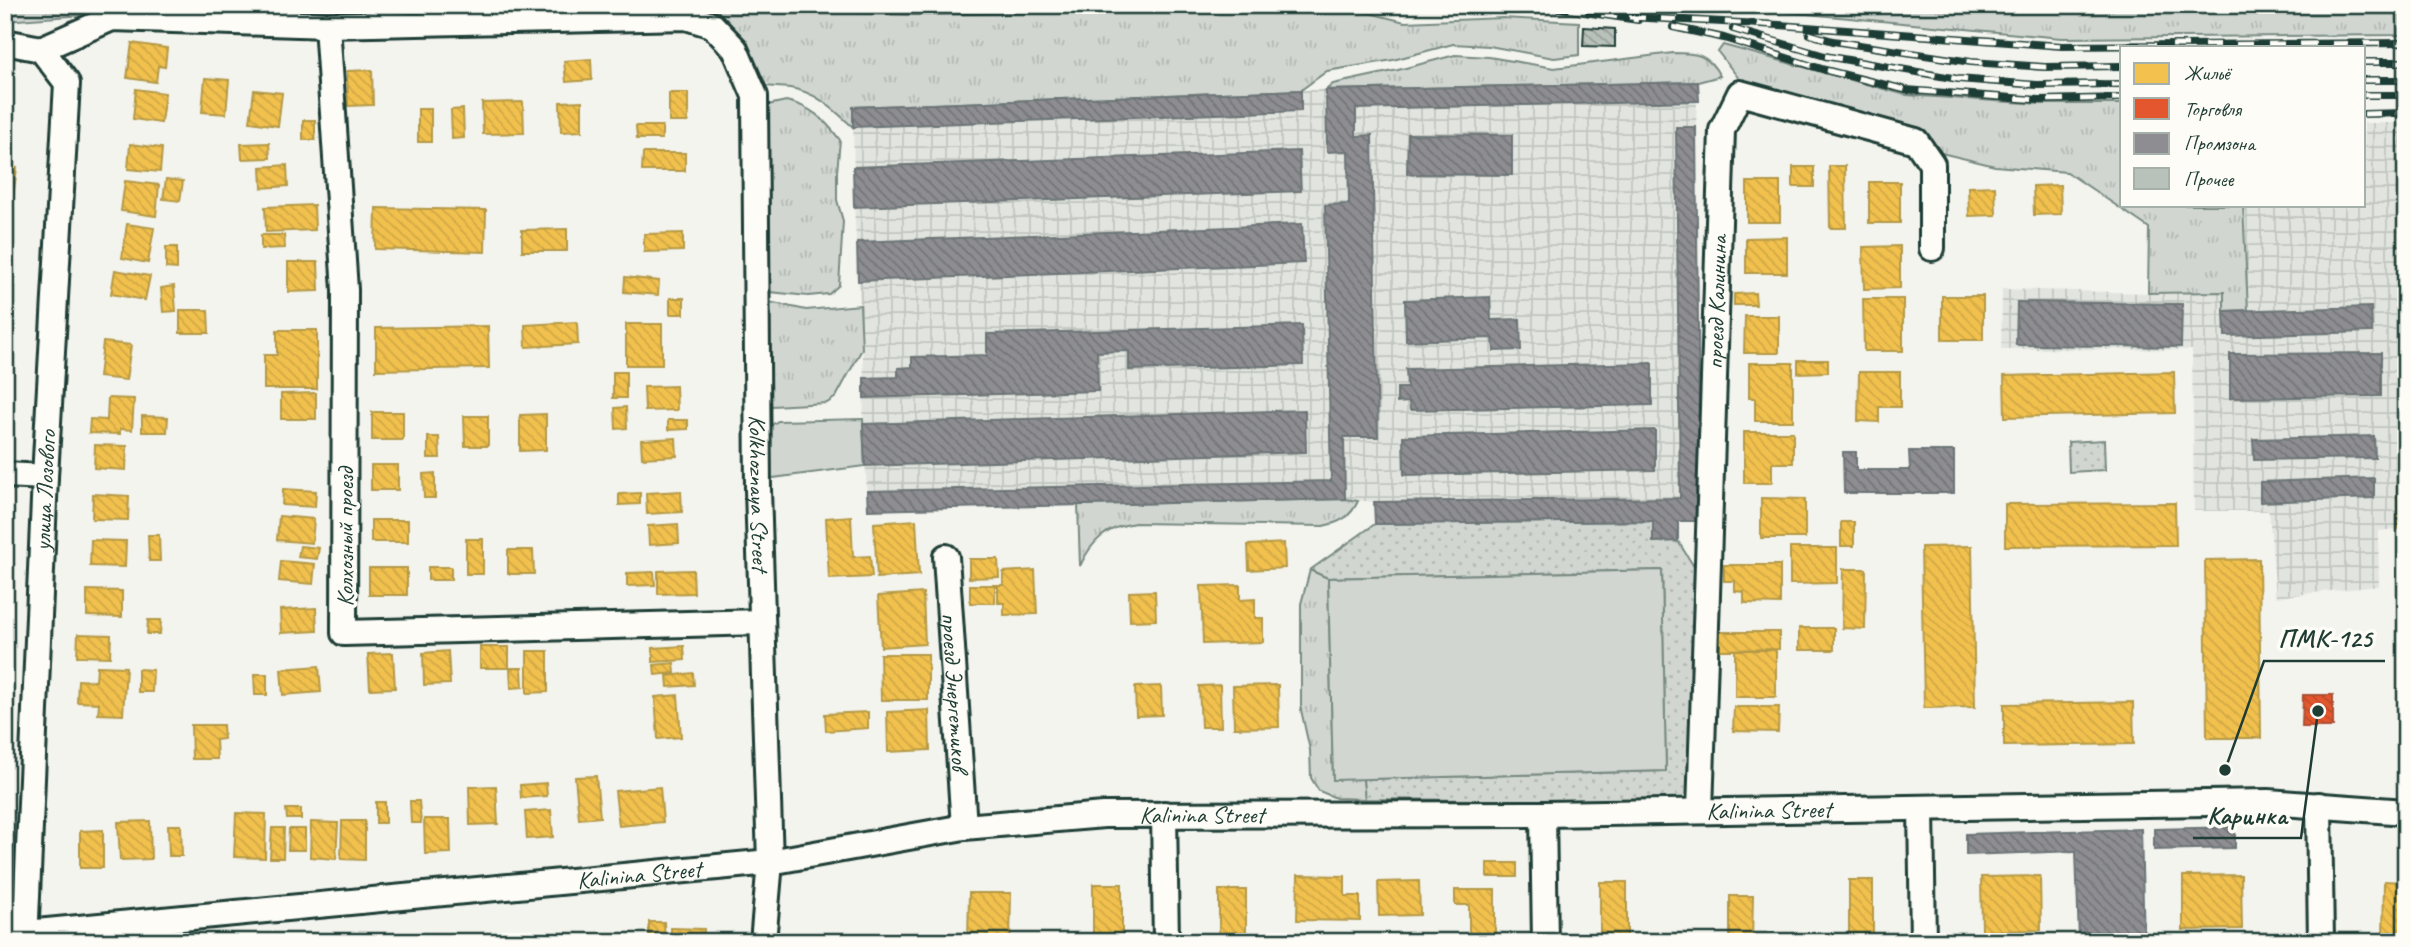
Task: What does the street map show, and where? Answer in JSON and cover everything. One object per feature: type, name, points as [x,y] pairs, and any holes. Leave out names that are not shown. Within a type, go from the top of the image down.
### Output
[{"type":"street","name":"Kolkhoznaya Street","points":[[327,25],[686,17],[712,25],[736,48],[755,96],[758,490],[770,862],[763,942]]},
{"type":"street","points":[[5,42],[41,49],[111,18],[327,25]]},
{"type":"street","name":"Колхозный проезд","points":[[327,25],[345,290],[344,633],[762,622]]},
{"type":"street","name":"улица Лозового","points":[[18,937],[67,83],[41,49]]},
{"type":"street","name":"проезд Калинина","points":[[1700,811],[1722,130],[1740,93],[1916,141],[1932,164],[1932,248]]},
{"type":"street","points":[[5,475],[45,477]]},
{"type":"street","name":"проезд Энергетиков","points":[[946,556],[964,827]]},
{"type":"street","name":"Kalinina Street","points":[[18,937],[770,862],[964,827],[1104,815],[1543,814],[2268,802],[2406,812]]},
{"type":"street","points":[[2319,806],[2321,942]]},
{"type":"street","points":[[1922,808],[1923,942]]},
{"type":"street","points":[[1164,814],[1167,942]]},
{"type":"street","points":[[1543,814],[1545,942]]},
{"type":"shaded area","points":[[1698,82],[1696,127],[1700,521],[1678,521],[1678,541],[1653,542],[1652,521],[1375,524],[1374,502],[1345,499],[868,510],[854,207],[853,107],[1301,90]]},
{"type":"shaded area","points":[[2366,123],[2406,123],[2406,528],[2378,531],[2379,586],[2276,597],[2269,511],[2194,511],[2192,350],[2001,349],[2002,289],[2224,292],[2248,310],[2243,206],[2366,206]]},
{"type":"green space","points":[[5,5],[159,5],[307,14],[98,14],[5,21]]},
{"type":"green space","points":[[1712,5],[2406,5],[2406,35],[2061,38]]},
{"type":"green space","points":[[719,8],[915,15],[1357,10],[1405,22],[1503,18],[1579,22],[1579,55],[1554,58],[1489,46],[1453,44],[1393,60],[1327,71],[1301,90],[853,107],[853,127],[809,93],[756,84],[719,18]]},
{"type":"green space","points":[[1723,45],[1906,95],[2041,104],[2120,104],[2120,206],[2243,206],[2248,310],[2224,311],[2224,292],[2148,293],[2149,228],[2067,172],[1995,166],[1908,145],[1748,90],[1718,52]]},
{"type":"green space","points":[[1673,53],[1701,56],[1711,63],[1720,76],[1698,82],[1326,90],[1333,84],[1455,55],[1489,57],[1554,68]]},
{"type":"green space","points":[[786,101],[803,106],[817,115],[840,140],[837,200],[843,221],[839,285],[829,294],[808,296],[770,292],[766,285],[761,115],[768,105]]},
{"type":"green space","points":[[769,302],[806,310],[860,305],[862,349],[836,397],[827,403],[772,406],[766,397]]},
{"type":"green space","points":[[863,419],[865,466],[765,479],[764,430],[778,421]]},
{"type":"green space","points":[[2104,440],[2105,470],[2069,472],[2068,442]]},
{"type":"green space","points":[[1345,499],[1358,501],[1344,518],[1323,526],[1125,525],[1101,536],[1080,566],[1078,505]]},
{"type":"green space","points":[[1653,521],[1653,542],[1678,541],[1696,570],[1695,802],[1365,799],[1363,779],[1666,771],[1662,570],[1328,578],[1310,570],[1375,524]]},
{"type":"green space","points":[[1310,570],[1328,578],[1333,779],[1363,779],[1365,799],[1336,798],[1319,791],[1311,778],[1310,750],[1301,710],[1301,604]]},
{"type":"green space","points":[[1662,570],[1666,771],[1333,780],[1328,578]]},
{"type":"building: Жильё","points":[[132,43],[167,48],[165,67],[158,66],[156,82],[127,78]]},
{"type":"building: Жильё","points":[[591,59],[592,80],[566,82],[564,61]]},
{"type":"building: Жильё","points":[[372,70],[373,105],[348,106],[347,71]]},
{"type":"building: Жильё","points":[[205,78],[229,80],[226,114],[202,112]]},
{"type":"building: Жильё","points":[[136,89],[165,93],[161,123],[133,119]]},
{"type":"building: Жильё","points":[[254,90],[282,93],[278,126],[250,122]]},
{"type":"building: Жильё","points":[[669,93],[688,93],[688,122],[669,122]]},
{"type":"building: Жильё","points":[[582,101],[582,131],[561,132],[560,102]]},
{"type":"building: Жильё","points":[[523,102],[524,133],[483,134],[482,103]]},
{"type":"building: Жильё","points":[[418,109],[431,109],[431,142],[418,142]]},
{"type":"building: Жильё","points":[[463,109],[464,138],[452,139],[451,110]]},
{"type":"building: Жильё","points":[[303,120],[315,120],[315,140],[303,140]]},
{"type":"building: Жильё","points":[[636,126],[662,126],[662,139],[637,139]]},
{"type":"building: Жильё","points":[[269,143],[270,158],[242,159],[241,144]]},
{"type":"building: Жильё","points":[[130,144],[162,148],[160,172],[128,169]]},
{"type":"building: Жильё","points":[[643,153],[685,153],[685,171],[642,171]]},
{"type":"building: Жильё","points":[[287,165],[288,186],[262,188],[261,167]]},
{"type":"building: Жильё","points":[[1829,166],[1845,166],[1846,228],[1830,228]]},
{"type":"building: Жильё","points":[[5,167],[17,168],[13,197],[5,196]]},
{"type":"building: Жильё","points":[[1793,167],[1814,167],[1814,187],[1793,187]]},
{"type":"building: Жильё","points":[[166,179],[183,181],[180,201],[163,199]]},
{"type":"building: Жильё","points":[[125,181],[159,185],[156,216],[121,211]]},
{"type":"building: Жильё","points":[[1747,182],[1780,182],[1780,222],[1747,222]]},
{"type":"building: Жильё","points":[[1869,182],[1900,182],[1900,223],[1869,223]]},
{"type":"building: Жильё","points":[[2060,185],[2061,214],[2034,215],[2033,186]]},
{"type":"building: Жильё","points":[[1995,186],[1996,215],[1969,216],[1968,187]]},
{"type":"building: Жильё","points":[[314,205],[315,230],[266,232],[265,207]]},
{"type":"building: Жильё","points":[[376,208],[486,210],[485,252],[375,249]]},
{"type":"building: Жильё","points":[[127,224],[154,228],[148,263],[122,258]]},
{"type":"building: Жильё","points":[[567,229],[567,251],[522,251],[522,230]]},
{"type":"building: Жильё","points":[[683,233],[683,251],[644,252],[644,234]]},
{"type":"building: Жильё","points":[[261,235],[284,235],[285,248],[261,249]]},
{"type":"building: Жильё","points":[[1787,237],[1787,273],[1746,273],[1746,238]]},
{"type":"building: Жильё","points":[[1900,246],[1900,288],[1864,289],[1863,247]]},
{"type":"building: Жильё","points":[[166,247],[177,247],[177,269],[166,268]]},
{"type":"building: Жильё","points":[[5,251],[9,251],[8,276],[5,276]]},
{"type":"building: Жильё","points":[[288,262],[318,262],[319,291],[288,292]]},
{"type":"building: Жильё","points":[[115,270],[150,276],[145,300],[111,294]]},
{"type":"building: Жильё","points":[[625,277],[659,281],[658,295],[624,292]]},
{"type":"building: Жильё","points":[[174,286],[176,311],[163,312],[161,288]]},
{"type":"building: Жильё","points":[[1755,293],[1756,305],[1734,305],[1734,294]]},
{"type":"building: Жильё","points":[[1942,296],[1983,296],[1983,340],[1942,340]]},
{"type":"building: Жильё","points":[[670,298],[684,298],[684,314],[670,314]]},
{"type":"building: Жильё","points":[[1863,299],[1903,299],[1903,351],[1864,351]]},
{"type":"building: Жильё","points":[[180,310],[208,310],[209,333],[180,333]]},
{"type":"building: Жильё","points":[[1745,316],[1779,316],[1779,353],[1744,353]]},
{"type":"building: Жильё","points":[[577,322],[578,344],[526,347],[525,325]]},
{"type":"building: Жильё","points":[[626,324],[662,324],[662,365],[626,365]]},
{"type":"building: Жильё","points":[[488,326],[489,368],[376,370],[376,328]]},
{"type":"building: Жильё","points":[[277,330],[317,330],[317,389],[264,389],[264,355],[277,355]]},
{"type":"building: Жильё","points":[[103,342],[131,345],[126,380],[99,377]]},
{"type":"building: Жильё","points":[[1798,360],[1828,360],[1828,372],[1798,373]]},
{"type":"building: Жильё","points":[[1749,363],[1793,363],[1793,421],[1755,421],[1755,398],[1749,398]]},
{"type":"building: Жильё","points":[[613,372],[626,372],[626,398],[613,398]]},
{"type":"building: Жильё","points":[[1859,372],[1900,372],[1900,407],[1879,407],[1879,422],[1858,421]]},
{"type":"building: Жильё","points":[[2174,372],[2175,413],[2005,417],[2004,376]]},
{"type":"building: Жильё","points":[[676,386],[677,410],[645,411],[644,387]]},
{"type":"building: Жильё","points":[[316,393],[316,419],[281,419],[281,394]]},
{"type":"building: Жильё","points":[[108,398],[134,399],[132,430],[120,429],[120,434],[89,433],[90,419],[107,420]]},
{"type":"building: Жильё","points":[[626,407],[627,428],[616,429],[615,408]]},
{"type":"building: Жильё","points":[[372,412],[403,412],[403,440],[372,440]]},
{"type":"building: Жильё","points":[[546,414],[546,450],[520,451],[520,415]]},
{"type":"building: Жильё","points":[[142,416],[168,417],[167,432],[142,432]]},
{"type":"building: Жильё","points":[[464,416],[488,416],[488,446],[465,446]]},
{"type":"building: Жильё","points":[[668,420],[688,420],[688,429],[668,430]]},
{"type":"building: Жильё","points":[[2406,431],[2406,529],[2398,529],[2396,432]]},
{"type":"building: Жильё","points":[[1744,432],[1793,432],[1793,463],[1772,463],[1772,483],[1744,483]]},
{"type":"building: Жильё","points":[[428,437],[439,437],[440,458],[428,458]]},
{"type":"building: Жильё","points":[[676,438],[677,456],[642,458],[641,440]]},
{"type":"building: Жильё","points":[[95,445],[127,446],[126,470],[94,468]]},
{"type":"building: Жильё","points":[[371,465],[398,465],[398,490],[371,490]]},
{"type":"building: Жильё","points":[[435,473],[435,498],[424,498],[423,474]]},
{"type":"building: Жильё","points":[[283,489],[316,491],[315,507],[282,505]]},
{"type":"building: Жильё","points":[[681,491],[682,512],[647,514],[646,493]]},
{"type":"building: Жильё","points":[[640,493],[640,504],[619,505],[619,494]]},
{"type":"building: Жильё","points":[[93,494],[129,496],[128,520],[92,519]]},
{"type":"building: Жильё","points":[[1761,498],[1805,499],[1805,538],[1761,538]]},
{"type":"building: Жильё","points":[[2175,503],[2176,545],[2005,546],[2005,504]]},
{"type":"building: Жильё","points":[[279,516],[314,519],[312,543],[277,540]]},
{"type":"building: Жильё","points":[[851,516],[853,557],[870,556],[872,577],[829,579],[826,518]]},
{"type":"building: Жильё","points":[[371,520],[408,520],[408,542],[371,542]]},
{"type":"building: Жильё","points":[[916,520],[919,575],[877,578],[874,523]]},
{"type":"building: Жильё","points":[[1841,522],[1854,522],[1854,546],[1841,546]]},
{"type":"building: Жильё","points":[[678,524],[679,543],[649,545],[648,526]]},
{"type":"building: Жильё","points":[[148,535],[159,535],[160,561],[149,561]]},
{"type":"building: Жильё","points":[[466,539],[483,539],[483,574],[466,574]]},
{"type":"building: Жильё","points":[[91,540],[126,541],[125,567],[90,566]]},
{"type":"building: Жильё","points":[[1284,543],[1285,568],[1249,570],[1248,545]]},
{"type":"building: Жильё","points":[[300,546],[319,548],[317,559],[298,557]]},
{"type":"building: Жильё","points":[[1972,546],[1975,707],[1924,708],[1921,547]]},
{"type":"building: Жильё","points":[[1790,548],[1837,548],[1837,583],[1790,584]]},
{"type":"building: Жильё","points":[[508,550],[533,550],[534,574],[508,574]]},
{"type":"building: Жильё","points":[[969,559],[998,559],[999,577],[969,578]]},
{"type":"building: Жильё","points":[[2259,559],[2261,738],[2207,738],[2205,560]]},
{"type":"building: Жильё","points":[[281,561],[315,564],[313,584],[279,581]]},
{"type":"building: Жильё","points":[[1724,565],[1780,565],[1780,604],[1744,603],[1744,592],[1735,591],[1735,581],[1724,581]]},
{"type":"building: Жильё","points":[[428,567],[451,567],[451,580],[428,580]]},
{"type":"building: Жильё","points":[[369,568],[407,568],[407,595],[369,595]]},
{"type":"building: Жильё","points":[[1843,569],[1866,569],[1865,629],[1842,628]]},
{"type":"building: Жильё","points":[[693,570],[694,593],[658,594],[658,571]]},
{"type":"building: Жильё","points":[[1035,570],[1037,614],[1004,615],[1004,603],[998,603],[998,585],[1003,585],[1003,572]]},
{"type":"building: Жильё","points":[[654,572],[655,585],[627,586],[627,573]]},
{"type":"building: Жильё","points":[[970,585],[995,585],[995,603],[970,603]]},
{"type":"building: Жильё","points":[[1240,585],[1240,600],[1255,599],[1255,618],[1263,618],[1263,642],[1203,644],[1201,586]]},
{"type":"building: Жильё","points":[[87,590],[122,591],[122,617],[87,616]]},
{"type":"building: Жильё","points":[[1155,591],[1156,620],[1130,621],[1129,592]]},
{"type":"building: Жильё","points":[[923,593],[925,644],[881,647],[878,596]]},
{"type":"building: Жильё","points":[[316,608],[317,631],[281,633],[280,610]]},
{"type":"building: Жильё","points":[[148,620],[161,620],[160,634],[147,634]]},
{"type":"building: Жильё","points":[[1799,628],[1834,628],[1834,650],[1799,650]]},
{"type":"building: Жильё","points":[[1720,632],[1779,632],[1779,649],[1720,650]]},
{"type":"building: Жильё","points":[[78,634],[111,635],[110,657],[77,656]]},
{"type":"building: Жильё","points":[[684,646],[685,660],[653,662],[653,648]]},
{"type":"building: Жильё","points":[[480,647],[509,647],[509,668],[480,668]]},
{"type":"building: Жильё","points":[[1735,650],[1776,650],[1776,697],[1735,697]]},
{"type":"building: Жильё","points":[[448,651],[450,684],[424,685],[423,653]]},
{"type":"building: Жильё","points":[[527,651],[548,651],[548,692],[527,693]]},
{"type":"building: Жильё","points":[[393,653],[395,688],[370,689],[368,654]]},
{"type":"building: Жильё","points":[[880,654],[928,654],[928,700],[881,700]]},
{"type":"building: Жильё","points":[[674,663],[675,673],[655,675],[654,665]]},
{"type":"building: Жильё","points":[[97,666],[126,667],[123,715],[98,714],[99,703],[77,702],[78,680],[96,681]]},
{"type":"building: Жильё","points":[[319,666],[321,692],[283,695],[281,669]]},
{"type":"building: Жильё","points":[[510,668],[522,668],[523,687],[511,688]]},
{"type":"building: Жильё","points":[[138,669],[153,670],[152,692],[138,692]]},
{"type":"building: Жильё","points":[[693,673],[694,685],[668,687],[667,676]]},
{"type":"building: Жильё","points":[[254,674],[267,674],[267,695],[255,695]]},
{"type":"building: Жильё","points":[[1220,685],[1221,727],[1201,727],[1199,686]]},
{"type":"building: Жильё","points":[[1278,685],[1279,727],[1234,728],[1233,686]]},
{"type":"building: Жильё","points":[[1161,686],[1162,715],[1136,716],[1135,687]]},
{"type":"building: Жильё","points":[[678,695],[681,737],[658,739],[655,697]]},
{"type":"building: Жильё","points":[[2133,702],[2134,744],[2004,746],[2004,704]]},
{"type":"building: Жильё","points":[[1734,707],[1779,707],[1778,732],[1733,731]]},
{"type":"building: Жильё","points":[[929,710],[930,750],[888,752],[887,712]]},
{"type":"building: Жильё","points":[[868,712],[868,728],[826,731],[825,714]]},
{"type":"building: Жильё","points":[[191,725],[223,725],[224,739],[216,740],[217,759],[192,759]]},
{"type":"building: Жильё","points":[[596,776],[600,817],[579,819],[575,777]]},
{"type":"building: Жильё","points":[[546,783],[547,796],[521,798],[520,785]]},
{"type":"building: Жильё","points":[[496,786],[498,824],[470,825],[469,787]]},
{"type":"building: Жильё","points":[[660,787],[663,822],[619,826],[615,791]]},
{"type":"building: Жильё","points":[[410,801],[419,801],[421,823],[411,823]]},
{"type":"building: Жильё","points":[[376,802],[385,802],[385,823],[376,823]]},
{"type":"building: Жильё","points":[[286,809],[301,809],[301,819],[287,819]]},
{"type":"building: Жильё","points":[[551,810],[553,837],[527,839],[525,812]]},
{"type":"building: Жильё","points":[[236,813],[266,814],[265,858],[234,857]]},
{"type":"building: Жильё","points":[[424,819],[450,819],[451,853],[425,854]]},
{"type":"building: Жильё","points":[[150,821],[151,859],[120,860],[118,822]]},
{"type":"building: Жильё","points":[[342,821],[365,821],[365,860],[341,859]]},
{"type":"building: Жильё","points":[[311,822],[338,823],[336,859],[310,857]]},
{"type":"building: Жильё","points":[[168,825],[181,825],[182,856],[169,856]]},
{"type":"building: Жильё","points":[[272,828],[284,828],[283,858],[270,858]]},
{"type":"building: Жильё","points":[[289,829],[305,829],[305,850],[288,850]]},
{"type":"building: Жильё","points":[[103,830],[103,868],[80,868],[80,831]]},
{"type":"building: Жильё","points":[[1487,863],[1517,863],[1517,877],[1487,877]]},
{"type":"building: Жильё","points":[[1298,875],[1345,876],[1345,896],[1360,896],[1360,921],[1297,920]]},
{"type":"building: Жильё","points":[[2241,875],[2242,929],[2183,930],[2183,876]]},
{"type":"building: Жильё","points":[[2040,876],[2041,930],[1982,931],[1981,877]]},
{"type":"building: Жильё","points":[[1849,880],[1873,880],[1873,942],[1849,942]]},
{"type":"building: Жильё","points":[[1419,881],[1420,915],[1379,916],[1378,882]]},
{"type":"building: Жильё","points":[[2384,881],[2406,882],[2406,942],[2383,942]]},
{"type":"building: Жильё","points":[[1600,882],[1627,882],[1627,942],[1600,942]]},
{"type":"building: Жильё","points":[[1093,884],[1122,884],[1122,942],[1093,942]]},
{"type":"building: Жильё","points":[[1219,890],[1246,890],[1246,942],[1219,942]]},
{"type":"building: Жильё","points":[[1455,890],[1495,890],[1495,942],[1469,942],[1469,905],[1455,905]]},
{"type":"building: Жильё","points":[[969,893],[1011,893],[1010,942],[968,942]]},
{"type":"building: Жильё","points":[[1730,896],[1753,896],[1752,942],[1730,942]]},
{"type":"building: Жильё","points":[[649,922],[664,922],[665,942],[649,942]]},
{"type":"building: Жильё","points":[[671,928],[704,929],[703,942],[671,942]]},
{"type":"building: Жильё","points":[[611,938],[612,942],[588,942],[587,939]]},
{"type":"building: Торговля","points":[[2303,695],[2333,695],[2333,727],[2302,727]]},
{"type":"building: Промзона","points":[[1698,82],[1699,101],[1356,109],[1356,136],[1372,135],[1378,437],[1344,437],[1345,499],[868,510],[867,491],[1331,481],[1325,205],[1349,204],[1348,151],[1327,152],[1326,90]]},
{"type":"building: Промзона","points":[[1301,90],[1301,111],[853,127],[853,107]]},
{"type":"building: Промзона","points":[[1676,127],[1696,127],[1700,521],[1678,521],[1678,541],[1653,542],[1653,521],[1375,524],[1374,502],[1680,498]]},
{"type":"building: Промзона","points":[[1408,134],[1512,135],[1512,175],[1407,174]]},
{"type":"building: Промзона","points":[[1299,151],[1301,191],[854,207],[853,167]]},
{"type":"building: Промзона","points":[[1302,224],[1304,263],[858,281],[857,242]]},
{"type":"building: Промзона","points":[[1490,297],[1491,320],[1520,319],[1521,350],[1494,351],[1493,338],[1406,341],[1405,300]]},
{"type":"building: Промзона","points":[[2017,302],[2182,304],[2181,347],[2016,345]]},
{"type":"building: Промзона","points":[[2371,307],[2372,332],[2225,336],[2224,311]]},
{"type":"building: Промзона","points":[[1302,325],[1303,365],[1129,370],[1129,351],[1097,352],[1098,391],[864,398],[864,378],[898,377],[898,368],[912,367],[912,357],[987,355],[987,334]]},
{"type":"building: Промзона","points":[[2381,353],[2381,396],[2230,398],[2230,354]]},
{"type":"building: Промзона","points":[[1652,363],[1652,405],[1410,410],[1409,402],[1397,403],[1397,388],[1407,388],[1406,369]]},
{"type":"building: Промзона","points":[[1305,410],[1306,452],[865,466],[863,424]]},
{"type":"building: Промзона","points":[[1655,430],[1655,470],[1404,475],[1403,436]]},
{"type":"building: Промзона","points":[[2374,436],[2375,458],[2254,460],[2253,439]]},
{"type":"building: Промзона","points":[[1909,451],[1954,451],[1954,493],[1844,493],[1843,452],[1856,452],[1856,470],[1910,470]]},
{"type":"building: Промзона","points":[[2374,478],[2374,498],[2260,502],[2260,482]]},
{"type":"building: Промзона","points":[[2235,827],[2235,848],[2154,850],[2154,829]]},
{"type":"building: Промзона","points":[[2141,829],[2144,942],[2079,942],[2076,851],[1966,855],[1966,834]]},
{"type":"building: Прочее","points":[[1584,27],[1615,29],[1615,47],[1583,46]]},
{"type":"railway","points":[[337,5],[414,10],[513,5]]},
{"type":"railway","points":[[898,6],[927,5]]},
{"type":"railway","points":[[1538,5],[1638,20]]},
{"type":"railway","points":[[1629,17],[2062,46],[2406,43]]},
{"type":"railway","points":[[1673,27],[1724,38],[1825,70],[1906,90],[2039,100],[2120,98]]},
{"type":"railway","points":[[1733,29],[1825,56],[1958,79],[2037,85],[2120,84]]},
{"type":"railway","points":[[1809,34],[1833,41],[1971,62],[2044,67],[2120,66]]},
{"type":"railway","points":[[2366,62],[2406,62]]},
{"type":"railway","points":[[2366,80],[2406,80]]},
{"type":"railway","points":[[2366,95],[2406,95]]},
{"type":"railway","points":[[2366,114],[2406,113]]},
{"type":"place","name":"Каринка","points":[[2318,711]]},
{"type":"place","name":"ПМК-125","points":[[2225,770]]}]
